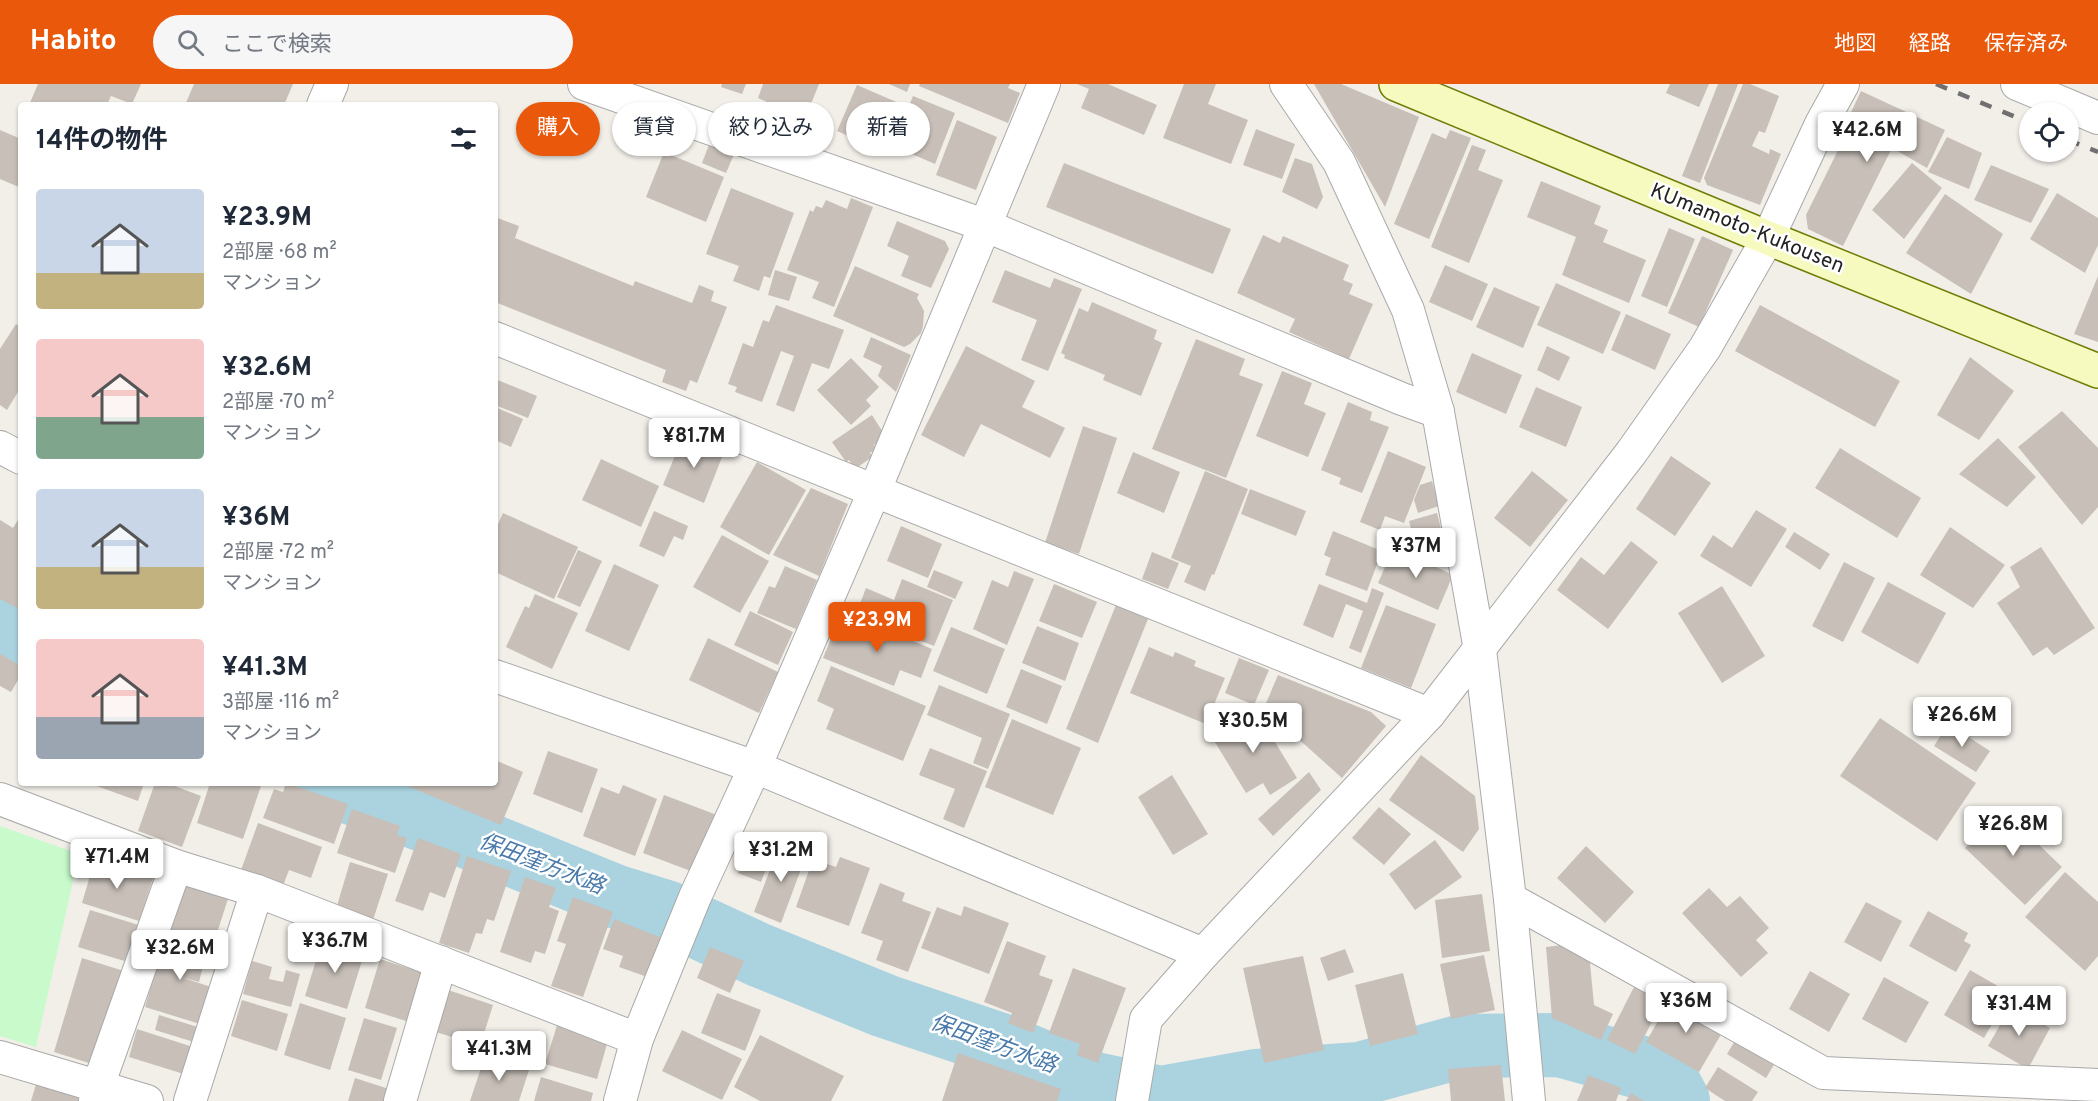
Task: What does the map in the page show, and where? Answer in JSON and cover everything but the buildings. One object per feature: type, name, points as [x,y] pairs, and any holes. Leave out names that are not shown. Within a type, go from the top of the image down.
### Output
[{"type":"main road","name":"KUmamoto-Kukousen","points":[[1396,84],[2098,371]]},
{"type":"street","points":[[324,102],[332,84]]},
{"type":"street","points":[[584,84],[984,225],[1438,412]]},
{"type":"street","points":[[620,1101],[637,1039],[695,897],[755,767],[874,492],[1044,84]]},
{"type":"street","points":[[1287,84],[1339,162],[1408,310],[1438,412],[1480,650],[1510,899],[1529,1101]]},
{"type":"street","points":[[1132,1101],[1146,1019],[1203,954],[1429,714],[1631,453],[1705,348],[1768,238],[1821,124],[1843,84]]},
{"type":"street","points":[[2017,84],[2098,118]]},
{"type":"street","points":[[498,339],[1429,714]]},
{"type":"street","points":[[0,447],[18,456]]},
{"type":"street","points":[[498,677],[755,767],[1203,954]]},
{"type":"street","points":[[0,799],[176,867],[257,891],[637,1039]]},
{"type":"street","points":[[96,1094],[176,867]]},
{"type":"street","points":[[190,1101],[257,891]]},
{"type":"street","points":[[1510,899],[1823,1073],[2098,1085]]},
{"type":"street","points":[[400,1101],[441,962]]},
{"type":"street","points":[[0,1057],[96,1094],[147,1101]]},
{"type":"green space","points":[[0,826],[79,854],[36,1047],[0,1036]]},
{"type":"waterway","name":"保田窪方水路","points":[[0,628],[18,638]]},
{"type":"waterway","name":"保田窪方水路","points":[[334,786],[614,896],[666,912],[759,955],[885,1006],[1001,1045],[1095,1084],[1161,1098],[1256,1081],[1360,1074],[1463,1046],[1559,1045],[1650,1070],[1671,1088],[1678,1101]]},
{"type":"railway","points":[[1936,84],[2019,118]]},
{"type":"railway","points":[[2079,144],[2098,152]]}]
